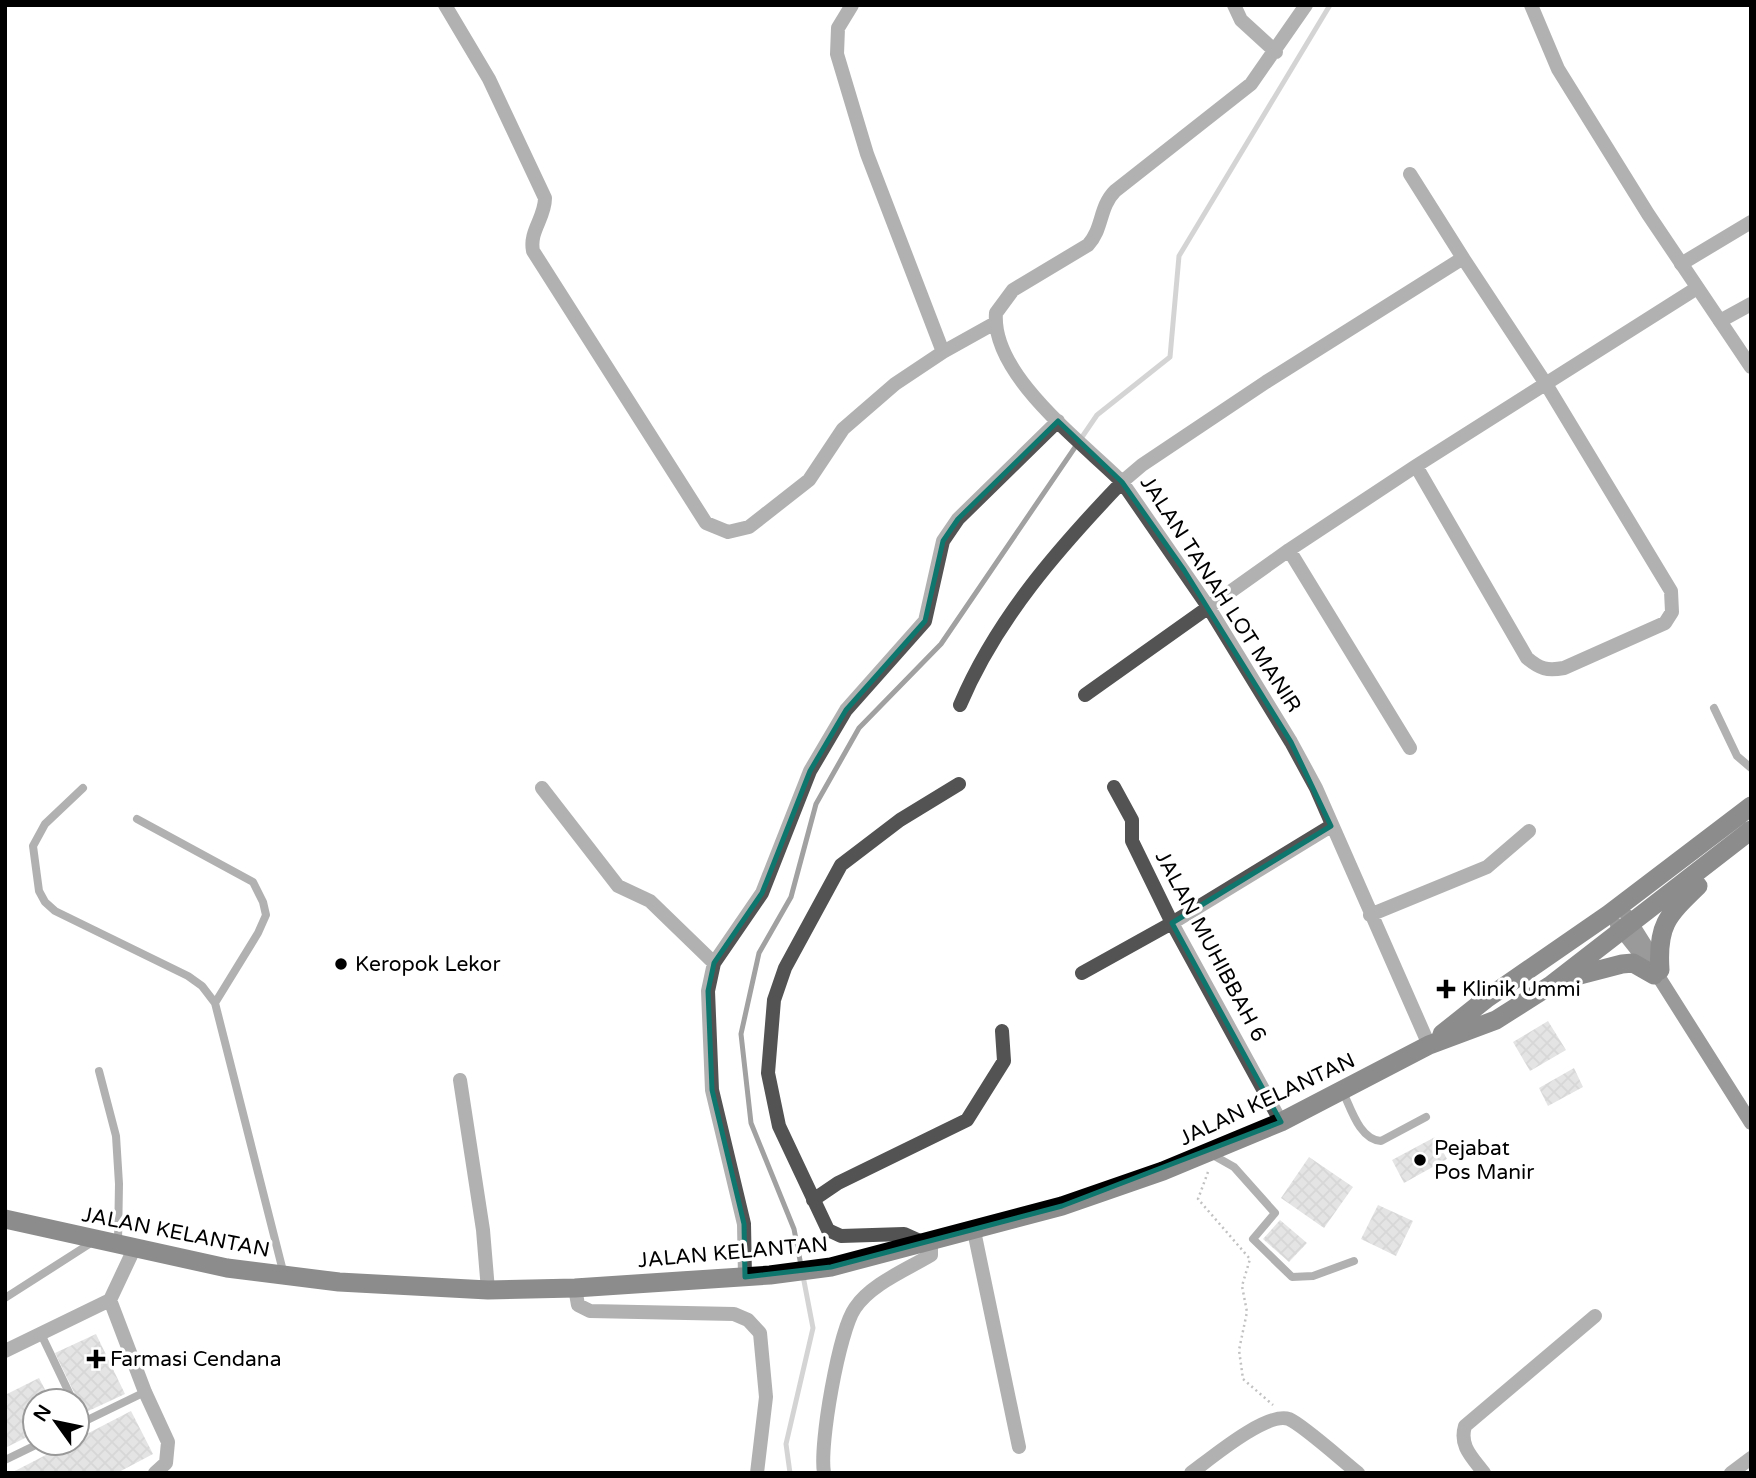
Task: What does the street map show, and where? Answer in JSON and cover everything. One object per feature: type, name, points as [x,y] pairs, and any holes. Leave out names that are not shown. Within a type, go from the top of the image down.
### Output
[{"type":"highway","name":"JALAN KELANTAN","points":[[1429,1045],[1486,999],[1614,910],[1751,806]]},
{"type":"highway","name":"JALAN KELANTAN","points":[[5,1219],[126,1247],[339,1282],[488,1290],[575,1288],[770,1275],[831,1267],[1062,1206],[1208,1153],[1281,1122],[1429,1045],[1496,1020],[1551,985],[1628,929],[1751,831]]},
{"type":"highway","points":[[1551,985],[1590,970],[1622,964],[1633,963],[1658,975],[1660,936],[1666,922],[1751,831]]},
{"type":"main road","points":[[1614,910],[1751,1123]]},
{"type":"street","points":[[445,5],[489,79],[545,198],[543,213],[531,242],[533,251],[706,523],[728,532],[755,522],[816,473],[843,429],[895,384],[943,352],[997,330]]},
{"type":"street","points":[[852,5],[838,28],[837,54],[867,154],[943,352]]},
{"type":"street","points":[[1234,5],[1241,20],[1276,52]]},
{"type":"street","points":[[960,705],[997,634],[1043,568],[1122,482],[1063,426],[1011,367],[997,330],[1002,301],[1013,290],[1088,245],[1095,237],[1104,205],[1115,191],[1251,85],[1306,5]]},
{"type":"street","points":[[1531,5],[1558,69],[1681,264],[1751,367]]},
{"type":"street","points":[[1410,174],[1546,384],[1671,591],[1672,612],[1665,623],[1564,668],[1550,671],[1539,668],[1527,658],[1416,466]]},
{"type":"street","points":[[1681,264],[1751,222]]},
{"type":"street","name":"JALAN TANAH LOT MANIR","points":[[1429,1045],[1316,788],[1291,742],[1209,608],[1122,482],[1142,465],[1266,382],[1463,258]]},
{"type":"street","points":[[1085,695],[1289,551],[1416,466],[1697,288]]},
{"type":"street","points":[[1720,321],[1751,304]]},
{"type":"street","points":[[745,1277],[744,1224],[712,1090],[708,991],[714,963],[762,893],[810,771],[846,710],[925,621],[943,541],[958,519],[1063,426]]},
{"type":"street","points":[[1289,551],[1410,748]]},
{"type":"street","points":[[824,1473],[823,1436],[847,1325],[855,1308],[871,1291],[930,1255],[928,1243],[904,1234],[841,1236],[828,1230],[779,1126],[768,1073],[774,1000],[785,968],[841,865],[900,820],[958,784]]},
{"type":"street","name":"JALAN MUHIBBAH 6","points":[[1114,787],[1132,820],[1132,841],[1172,923],[1281,1122]]},
{"type":"street","points":[[542,788],[618,886],[650,901],[714,963]]},
{"type":"street","points":[[1082,973],[1172,923],[1331,826]]},
{"type":"street","points":[[1370,915],[1487,867],[1529,831]]},
{"type":"street","points":[[813,1200],[838,1183],[967,1121],[1004,1061],[1002,1031]]},
{"type":"street","points":[[460,1080],[483,1230],[488,1290]]},
{"type":"street","points":[[974,1231],[1019,1447]]},
{"type":"street","points":[[126,1247],[110,1300],[145,1392],[168,1442],[166,1463],[155,1473]]},
{"type":"street","points":[[575,1288],[578,1305],[590,1311],[734,1314],[748,1320],[760,1333],[766,1397],[758,1471]]},
{"type":"street","points":[[5,1351],[110,1300]]},
{"type":"street","points":[[1484,1473],[1465,1448],[1462,1437],[1465,1426],[1595,1316]]},
{"type":"street","points":[[1191,1473],[1256,1427],[1273,1419],[1289,1419],[1358,1473]]},
{"type":"street","points":[[1734,1472],[1751,1458]]},
{"type":"lane","points":[[1714,708],[1737,756],[1751,768]]},
{"type":"lane","points":[[83,788],[45,824],[33,846],[39,891],[45,902],[55,911],[188,976],[202,986],[215,1003],[284,1275]]},
{"type":"lane","points":[[137,819],[253,882],[264,902],[266,915],[258,933],[215,1003]]},
{"type":"lane","points":[[99,1071],[116,1136],[126,1247]]},
{"type":"lane","points":[[1343,1092],[1364,1132],[1374,1141],[1381,1141],[1426,1116]]},
{"type":"lane","points":[[1208,1153],[1234,1167],[1275,1213],[1253,1239],[1292,1277],[1313,1276],[1354,1261]]},
{"type":"lane","points":[[5,1298],[94,1240]]},
{"type":"lane","points":[[41,1334],[66,1387]]},
{"type":"lane","points":[[91,1419],[145,1392]]},
{"type":"lane","points":[[5,1460],[21,1452]]},
{"type":"path","points":[[1208,1153],[1208,1173],[1198,1199],[1250,1259],[1242,1286],[1247,1312],[1239,1350],[1243,1379],[1289,1419]]},
{"type":"highlighted area","points":[[1058,421],[1122,482],[1184,570],[1291,742],[1331,826],[1172,923],[1281,1122],[1062,1206],[831,1267],[745,1277],[744,1224],[712,1090],[708,991],[714,963],[762,893],[810,771],[846,710],[925,621],[943,541],[958,519]]},
{"type":"building","points":[[1548,1021],[1566,1050],[1530,1071],[1513,1042]]},
{"type":"building","points":[[1574,1068],[1583,1087],[1548,1106],[1539,1088]]},
{"type":"building","name":"Pejabat Pos Manir","points":[[1435,1137],[1447,1159],[1404,1183],[1392,1160]]},
{"type":"building","points":[[1309,1157],[1353,1187],[1324,1228],[1281,1198]]},
{"type":"building","points":[[1378,1205],[1413,1221],[1396,1256],[1361,1239]]},
{"type":"building","points":[[1280,1220],[1307,1243],[1289,1262],[1263,1239]]},
{"type":"building","points":[[96,1334],[125,1394],[91,1410],[91,1387],[71,1387],[55,1353]]},
{"type":"building","points":[[39,1378],[44,1387],[21,1387]]},
{"type":"building","points":[[21,1387],[21,1440],[5,1448],[5,1395]]},
{"type":"building","points":[[131,1411],[153,1454],[117,1473],[11,1473],[42,1457],[91,1457],[91,1432]]},
{"type":"waterway","points":[[790,1473],[786,1444],[813,1328],[794,1229],[751,1123],[741,1034],[759,953],[791,897],[816,804],[859,728],[941,644],[1097,415],[1170,357],[1179,256],[1330,5]]},
{"type":"place","name":"Keropok Lekor","points":[[341,964]]},
{"type":"place","name":"Klinik Ummi","points":[[1446,989]]},
{"type":"place","name":"Pejabat Pos Manir","points":[[1420,1160]]},
{"type":"place","name":"Farmasi Cendana","points":[[96,1359]]}]
